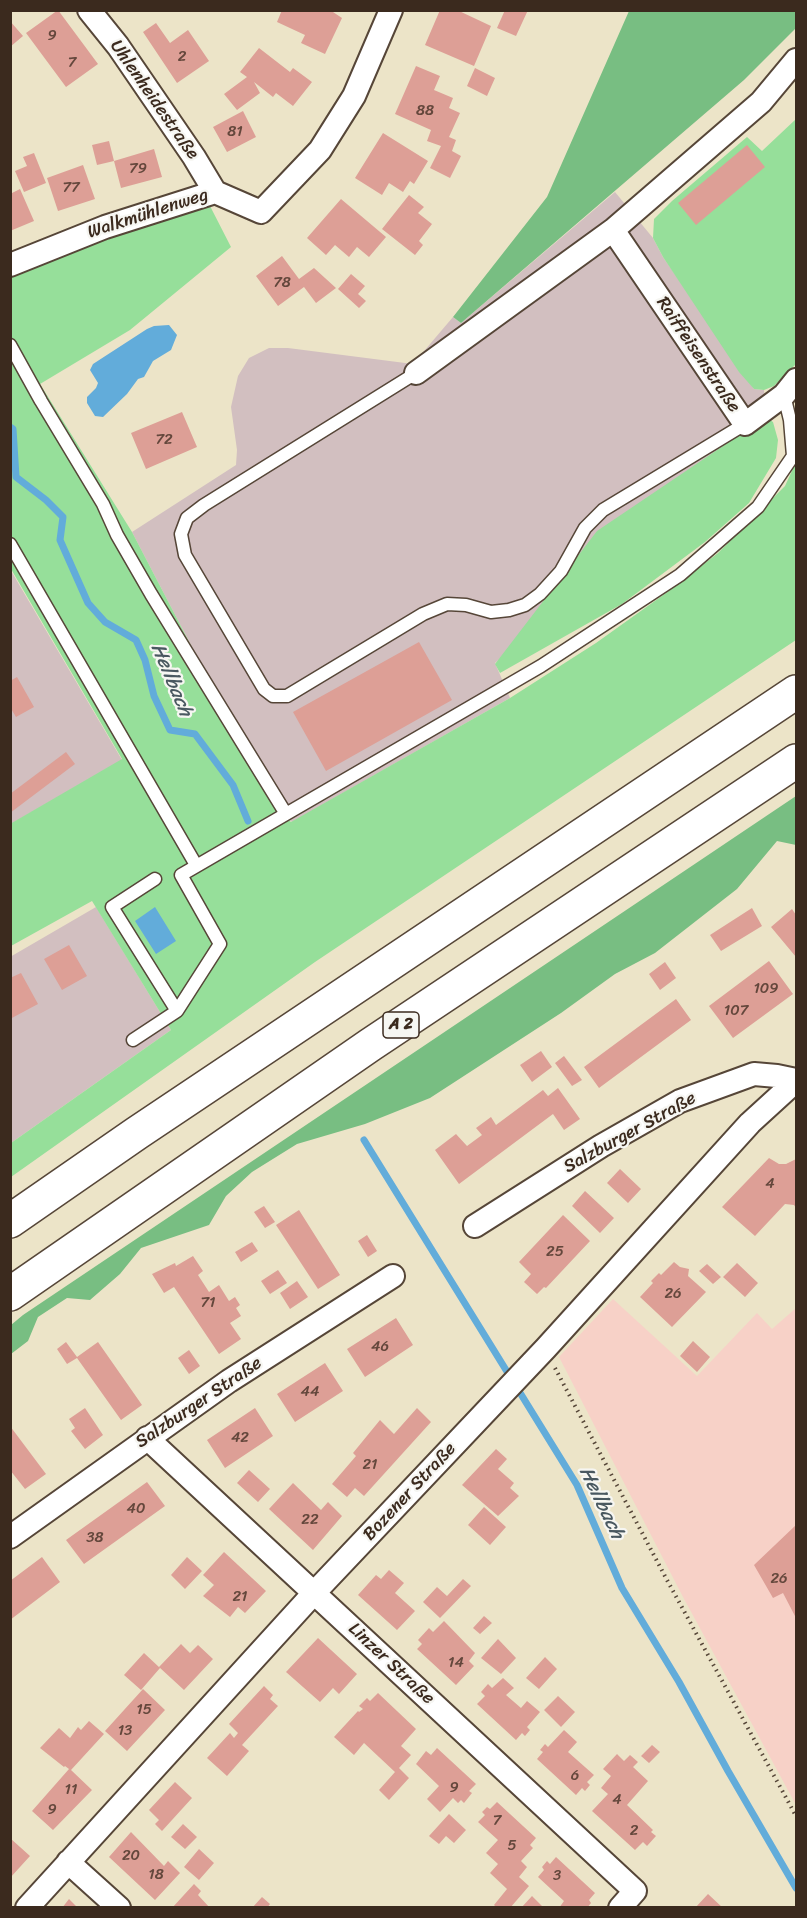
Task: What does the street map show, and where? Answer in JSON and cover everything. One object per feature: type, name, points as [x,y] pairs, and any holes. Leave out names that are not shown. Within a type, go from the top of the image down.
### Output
[{"type":"highway","points":[[10,1221],[137,1133],[796,692]]},
{"type":"highway","name":"A 2","points":[[10,1294],[370,1046],[796,761]]},
{"type":"street","name":"Uhlenheidestraße","points":[[89,10],[118,46],[194,157],[215,192]]},
{"type":"street","name":"Walkmühlenweg","points":[[10,265],[105,227],[215,192],[261,212],[320,150],[354,96],[391,10]]},
{"type":"street","points":[[416,373],[613,230],[761,102],[796,60]]},
{"type":"street","name":"Raiffeisenstraße","points":[[613,230],[745,424],[790,387]]},
{"type":"street","name":"Salzburger Straße","points":[[475,1226],[601,1146],[680,1101],[754,1074],[796,1080]]},
{"type":"street","name":"Bozener Straße","points":[[27,1908],[314,1593],[546,1348],[750,1123],[796,1080]]},
{"type":"street","name":"Salzburger Straße","points":[[10,1537],[239,1375],[393,1276]]},
{"type":"street","name":"Linzer Straße","points":[[147,1438],[314,1593],[628,1899]]},
{"type":"street","points":[[68,1862],[119,1908]]},
{"type":"lane","points":[[10,345],[103,504],[117,535],[151,594],[286,813]]},
{"type":"lane","points":[[416,373],[187,518],[181,534],[185,555],[264,689],[273,696],[287,696],[423,614],[447,604],[466,605],[491,612],[525,605],[540,594],[561,571],[585,528],[603,510],[745,424]]},
{"type":"lane","points":[[133,1041],[177,1011],[220,944],[181,875],[541,666],[680,575],[758,507],[793,456],[790,387]]},
{"type":"lane","points":[[10,544],[196,865]]},
{"type":"lane","points":[[155,879],[112,907],[177,1011]]},
{"type":"path","points":[[546,1348],[565,1389],[796,1816]]},
{"type":"shaded area","points":[[615,192],[653,238],[663,257],[754,389],[764,390],[766,417],[495,663],[510,698],[292,822],[276,809],[132,532],[236,465],[237,450],[231,407],[238,376],[249,358],[269,348],[288,348],[413,364],[453,317],[461,323]]},
{"type":"shaded area","points":[[10,569],[122,760],[11,824],[10,824]]},
{"type":"shaded area","points":[[96,907],[171,1030],[11,1143],[10,957]]},
{"type":"shaded area","points":[[613,1299],[697,1376],[757,1313],[772,1329],[796,1308],[796,1805],[683,1597],[559,1357]]},
{"type":"green space","points":[[629,11],[796,11],[796,28],[744,80],[461,323],[453,317],[547,197]]},
{"type":"green space","points":[[796,119],[796,364],[774,386],[764,390],[754,389],[739,372],[663,257],[653,238],[654,219],[747,137],[762,151]]},
{"type":"green space","points":[[210,206],[231,247],[130,330],[40,384],[132,532],[276,809],[291,822],[510,698],[596,643],[718,553],[785,486],[796,462],[796,640],[315,962],[11,1177],[11,1143],[171,1030],[92,901],[11,946],[10,824],[122,759],[11,569],[11,274],[106,237]]},
{"type":"green space","points":[[766,417],[773,422],[778,440],[776,458],[749,503],[705,542],[622,604],[500,673],[495,664],[597,531]]},
{"type":"green space","points":[[796,796],[796,845],[777,841],[737,889],[655,953],[615,974],[561,1013],[430,1098],[365,1124],[297,1144],[252,1172],[226,1196],[209,1225],[141,1248],[120,1274],[90,1300],[67,1298],[38,1317],[28,1341],[11,1354],[11,1325],[23,1315]]},
{"type":"water","points":[[169,325],[177,335],[171,350],[153,361],[144,377],[138,379],[127,394],[103,417],[95,416],[87,403],[87,397],[98,383],[90,370],[93,364],[147,329]]},
{"type":"water","points":[[155,907],[176,941],[156,954],[135,921]]},
{"type":"building","points":[[58,10],[98,64],[66,87],[26,33]]},
{"type":"building","points":[[282,10],[330,10],[342,18],[325,54],[301,43],[305,35],[277,22]]},
{"type":"building","points":[[440,10],[457,10],[491,26],[474,66],[425,45]]},
{"type":"building","points":[[505,10],[528,10],[516,36],[497,28]]},
{"type":"building","points":[[10,21],[23,36],[10,47]]},
{"type":"building","points":[[156,23],[170,43],[188,30],[209,61],[177,83],[143,32]]},
{"type":"building","points":[[259,48],[290,72],[293,68],[312,82],[293,106],[276,93],[273,97],[254,82],[260,93],[237,110],[224,94],[247,77],[240,72]]},
{"type":"building","points":[[416,66],[440,76],[434,90],[453,98],[449,108],[460,113],[449,137],[456,140],[452,151],[461,156],[450,178],[430,168],[441,146],[427,141],[431,130],[395,114]]},
{"type":"building","points":[[475,68],[495,78],[487,96],[467,86]]},
{"type":"building","points":[[243,111],[256,137],[227,152],[213,127]]},
{"type":"building","points":[[383,133],[428,161],[414,184],[410,181],[403,192],[389,183],[382,195],[355,178]]},
{"type":"building","points":[[109,141],[114,161],[97,165],[92,145]]},
{"type":"building","points":[[747,145],[765,167],[696,225],[678,203]]},
{"type":"building","points":[[154,149],[162,177],[121,188],[114,161]]},
{"type":"building","points":[[34,153],[46,183],[24,192],[15,171],[27,166],[23,157]]},
{"type":"building","points":[[83,165],[95,199],[58,211],[47,178]]},
{"type":"building","points":[[20,189],[34,221],[10,231],[10,194]]},
{"type":"building","points":[[409,195],[424,207],[418,213],[432,224],[419,241],[423,245],[415,255],[382,229]]},
{"type":"building","points":[[341,199],[386,237],[369,257],[357,247],[349,257],[335,245],[326,255],[307,238]]},
{"type":"building","points":[[282,256],[299,279],[314,268],[336,288],[316,303],[304,287],[278,306],[256,276]]},
{"type":"building","points":[[351,274],[365,286],[358,294],[366,301],[359,308],[338,289]]},
{"type":"building","points":[[182,412],[197,447],[146,469],[131,433]]},
{"type":"building","points":[[419,642],[452,700],[326,771],[293,712]]},
{"type":"building","points":[[17,677],[34,707],[16,717],[10,707],[10,681]]},
{"type":"building","points":[[66,752],[75,764],[10,813],[10,794]]},
{"type":"building","points":[[752,908],[762,926],[721,951],[710,935]]},
{"type":"building","points":[[792,909],[796,915],[796,957],[771,927]]},
{"type":"building","points":[[69,945],[87,976],[62,990],[44,959]]},
{"type":"building","points":[[769,961],[793,994],[733,1038],[709,1006]]},
{"type":"building","points":[[665,962],[676,978],[660,990],[649,974]]},
{"type":"building","points":[[21,973],[38,1004],[10,1019],[10,978]]},
{"type":"building","points":[[676,999],[691,1020],[599,1088],[584,1067]]},
{"type":"building","points":[[541,1051],[552,1067],[532,1082],[520,1065]]},
{"type":"building","points":[[564,1056],[582,1080],[572,1086],[555,1063]]},
{"type":"building","points":[[558,1088],[580,1119],[564,1130],[553,1114],[459,1184],[435,1150],[456,1134],[467,1146],[482,1135],[476,1128],[491,1117],[496,1125],[543,1090],[548,1096]]},
{"type":"building","points":[[769,1158],[779,1164],[786,1164],[796,1159],[796,1208],[794,1205],[785,1204],[755,1236],[722,1207]]},
{"type":"building","points":[[620,1169],[641,1189],[628,1203],[607,1183]]},
{"type":"building","points":[[585,1191],[614,1218],[600,1233],[572,1206]]},
{"type":"building","points":[[264,1206],[275,1222],[265,1228],[254,1212]]},
{"type":"building","points":[[299,1210],[340,1275],[318,1289],[276,1225]]},
{"type":"building","points":[[563,1215],[590,1241],[546,1288],[544,1287],[537,1294],[524,1282],[531,1274],[519,1262]]},
{"type":"building","points":[[367,1235],[377,1251],[368,1257],[358,1241]]},
{"type":"building","points":[[252,1242],[258,1251],[241,1262],[235,1252]]},
{"type":"building","points":[[193,1256],[203,1271],[198,1275],[209,1292],[219,1285],[229,1301],[235,1297],[240,1305],[236,1308],[241,1316],[230,1323],[241,1339],[219,1354],[174,1287],[164,1293],[152,1274],[175,1263],[176,1266]]},
{"type":"building","points":[[674,1262],[680,1267],[689,1269],[688,1276],[706,1292],[672,1327],[640,1297],[653,1283],[651,1281]]},
{"type":"building","points":[[737,1263],[758,1283],[745,1297],[723,1277]]},
{"type":"building","points":[[707,1264],[721,1277],[713,1284],[699,1271]]},
{"type":"building","points":[[278,1270],[287,1283],[270,1294],[261,1281]]},
{"type":"building","points":[[297,1281],[308,1297],[290,1309],[280,1293]]},
{"type":"building","points":[[396,1318],[413,1345],[365,1377],[347,1349]]},
{"type":"building","points":[[693,1341],[710,1357],[697,1372],[680,1356]]},
{"type":"building","points":[[66,1342],[77,1357],[98,1342],[142,1405],[121,1420],[77,1358],[67,1364],[57,1349]]},
{"type":"building","points":[[189,1350],[200,1366],[189,1374],[178,1358]]},
{"type":"building","points":[[325,1363],[343,1391],[295,1422],[277,1394]]},
{"type":"building","points":[[85,1408],[103,1435],[85,1449],[71,1431],[75,1428],[69,1419]]},
{"type":"building","points":[[255,1408],[273,1436],[225,1468],[207,1440]]},
{"type":"building","points":[[417,1408],[431,1422],[364,1496],[355,1488],[347,1497],[332,1484],[356,1456],[353,1453],[380,1420],[394,1434]]},
{"type":"building","points":[[10,1426],[46,1474],[25,1489],[10,1470]]},
{"type":"building","points":[[496,1449],[507,1459],[498,1469],[514,1483],[510,1488],[519,1496],[498,1516],[462,1485]]},
{"type":"building","points":[[249,1470],[270,1489],[258,1502],[237,1483]]},
{"type":"building","points":[[147,1482],[165,1506],[84,1564],[66,1540]]},
{"type":"building","points":[[293,1483],[321,1510],[328,1502],[342,1516],[313,1550],[269,1509]]},
{"type":"building","points":[[484,1507],[506,1527],[490,1545],[468,1525]]},
{"type":"building","points":[[796,1525],[796,1618],[783,1593],[773,1598],[754,1565]]},
{"type":"building","points":[[224,1552],[266,1591],[245,1613],[238,1607],[230,1617],[203,1596],[214,1585],[203,1575]]},
{"type":"building","points":[[42,1557],[60,1582],[10,1620],[10,1581]]},
{"type":"building","points":[[187,1557],[202,1571],[185,1589],[171,1575]]},
{"type":"building","points":[[389,1570],[404,1583],[395,1593],[415,1611],[397,1630],[358,1595],[376,1575],[381,1579]]},
{"type":"building","points":[[463,1579],[471,1586],[440,1618],[423,1602],[437,1587],[447,1596]]},
{"type":"building","points":[[484,1616],[492,1623],[480,1634],[473,1628]]},
{"type":"building","points":[[444,1621],[475,1653],[469,1661],[474,1666],[456,1685],[417,1649],[422,1644],[418,1640],[429,1628],[433,1632]]},
{"type":"building","points":[[318,1638],[357,1674],[339,1694],[333,1688],[320,1702],[286,1672]]},
{"type":"building","points":[[498,1639],[516,1658],[501,1674],[481,1658]]},
{"type":"building","points":[[181,1644],[190,1653],[198,1645],[213,1659],[184,1690],[159,1667]]},
{"type":"building","points":[[144,1653],[160,1668],[141,1690],[124,1675]]},
{"type":"building","points":[[545,1657],[557,1669],[539,1689],[526,1678]]},
{"type":"building","points":[[503,1678],[514,1688],[506,1695],[521,1708],[527,1701],[540,1712],[527,1727],[530,1730],[525,1736],[522,1733],[516,1740],[477,1704],[485,1696],[481,1692],[488,1684],[492,1688]]},
{"type":"building","points":[[264,1686],[273,1695],[270,1699],[278,1706],[242,1745],[249,1751],[227,1776],[207,1758],[230,1733],[234,1738],[238,1733],[229,1724]]},
{"type":"building","points":[[143,1689],[165,1710],[127,1751],[105,1731]]},
{"type":"building","points":[[378,1693],[416,1729],[401,1746],[411,1755],[399,1768],[409,1778],[389,1800],[379,1790],[395,1772],[364,1743],[354,1755],[334,1737],[358,1711],[363,1709],[359,1706],[367,1698],[370,1701]]},
{"type":"building","points":[[558,1696],[575,1712],[561,1727],[544,1710]]},
{"type":"building","points":[[89,1721],[104,1734],[71,1770],[92,1790],[53,1830],[32,1811],[69,1769],[40,1748],[59,1728],[70,1738],[78,1727],[81,1730]]},
{"type":"building","points":[[564,1730],[577,1742],[568,1752],[594,1775],[587,1782],[590,1785],[585,1791],[582,1788],[576,1795],[537,1759],[543,1752],[540,1750],[545,1744],[548,1747]]},
{"type":"building","points":[[652,1745],[660,1752],[649,1763],[641,1756]]},
{"type":"building","points":[[437,1748],[476,1784],[469,1791],[472,1793],[464,1803],[461,1800],[458,1803],[453,1798],[440,1812],[427,1799],[439,1786],[416,1764],[426,1751],[431,1755]]},
{"type":"building","points":[[617,1754],[624,1761],[630,1755],[638,1762],[633,1767],[648,1781],[627,1805],[653,1830],[651,1832],[656,1836],[647,1846],[643,1842],[635,1850],[592,1811],[608,1794],[601,1788],[611,1776],[603,1769]]},
{"type":"building","points":[[175,1782],[192,1798],[162,1831],[155,1824],[159,1820],[149,1810]]},
{"type":"building","points":[[497,1802],[536,1838],[530,1845],[533,1848],[521,1861],[527,1867],[519,1877],[529,1886],[510,1908],[497,1908],[494,1905],[507,1889],[490,1873],[498,1864],[486,1853],[498,1840],[478,1822],[485,1815],[482,1812],[487,1807],[490,1809]]},
{"type":"building","points":[[449,1814],[466,1830],[454,1843],[446,1836],[439,1844],[429,1836]]},
{"type":"building","points":[[183,1824],[197,1837],[185,1849],[171,1837]]},
{"type":"building","points":[[131,1832],[164,1866],[168,1861],[180,1873],[155,1900],[109,1857]]},
{"type":"building","points":[[10,1838],[30,1856],[10,1878]]},
{"type":"building","points":[[199,1849],[214,1863],[199,1880],[184,1867]]},
{"type":"building","points":[[556,1857],[595,1893],[589,1900],[591,1903],[587,1908],[583,1906],[582,1908],[559,1908],[564,1901],[538,1877],[547,1861],[550,1864]]},
{"type":"building","points":[[194,1884],[201,1891],[198,1895],[210,1908],[172,1908]]},
{"type":"building","points":[[708,1894],[723,1908],[695,1908]]},
{"type":"building","points":[[532,1896],[544,1908],[521,1908]]},
{"type":"building","points":[[262,1897],[270,1904],[267,1908],[252,1908]]},
{"type":"building","points":[[69,1899],[78,1908],[62,1908]]},
{"type":"waterway","name":"Hellbach","points":[[10,427],[13,429],[16,477],[46,500],[63,517],[60,540],[88,603],[105,622],[136,640],[145,660],[154,696],[170,730],[195,734],[233,785],[248,821]]},
{"type":"waterway","name":"Hellbach","points":[[364,1140],[577,1485],[622,1588],[679,1682],[796,1888]]}]
